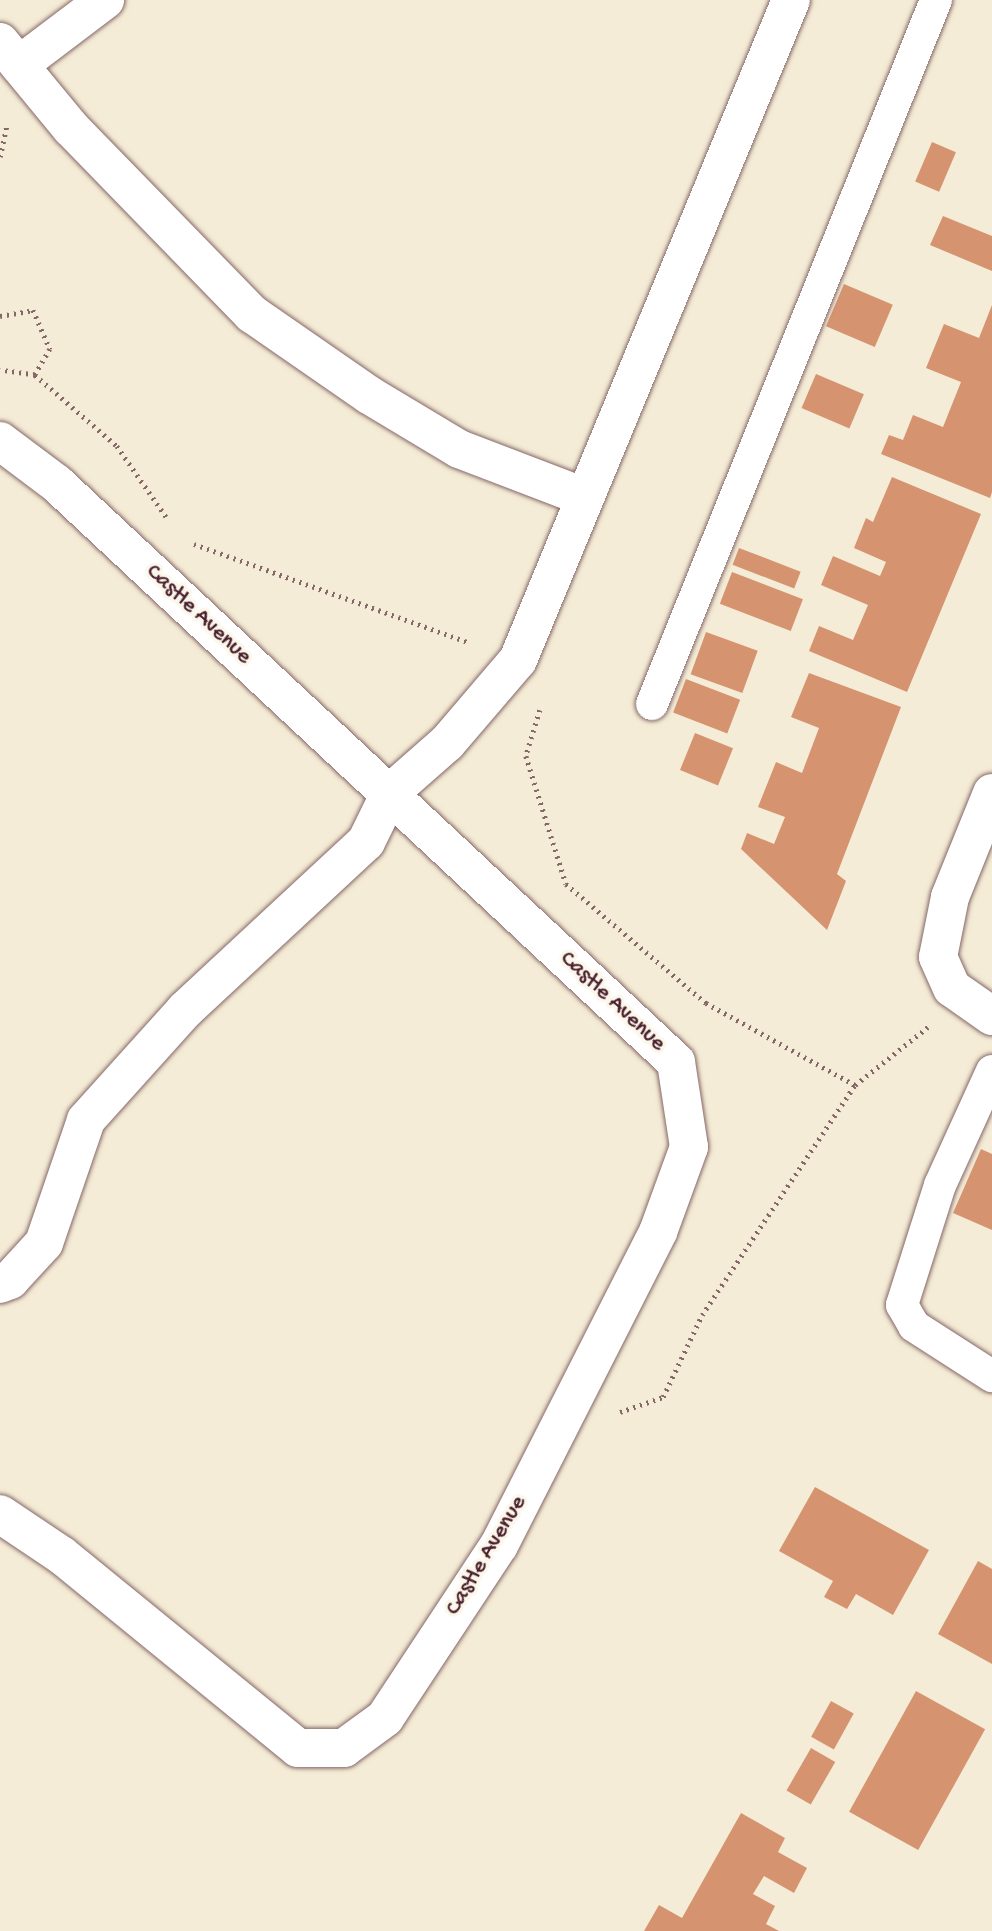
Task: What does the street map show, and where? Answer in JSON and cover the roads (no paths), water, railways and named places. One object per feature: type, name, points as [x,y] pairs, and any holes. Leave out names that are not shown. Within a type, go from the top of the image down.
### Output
[{"type":"street","points":[[105,0],[10,54],[71,128],[253,314],[369,394],[459,449],[585,497]]},
{"type":"street","points":[[0,1284],[10,1280],[44,1243],[86,1120],[185,1010],[366,842],[390,793],[447,743],[518,660],[791,0]]},
{"type":"street","name":"Castle Avenue","points":[[0,441],[56,483],[676,1062],[689,1147],[658,1232],[499,1545],[385,1718],[344,1748],[298,1748],[72,1564],[0,1514]]},
{"type":"street","points":[[978,1007],[952,988],[938,957],[950,897],[992,793]]},
{"type":"lane","points":[[652,704],[936,0]]},
{"type":"lane","points":[[992,1071],[940,1185],[902,1305],[914,1326],[992,1376]]}]
